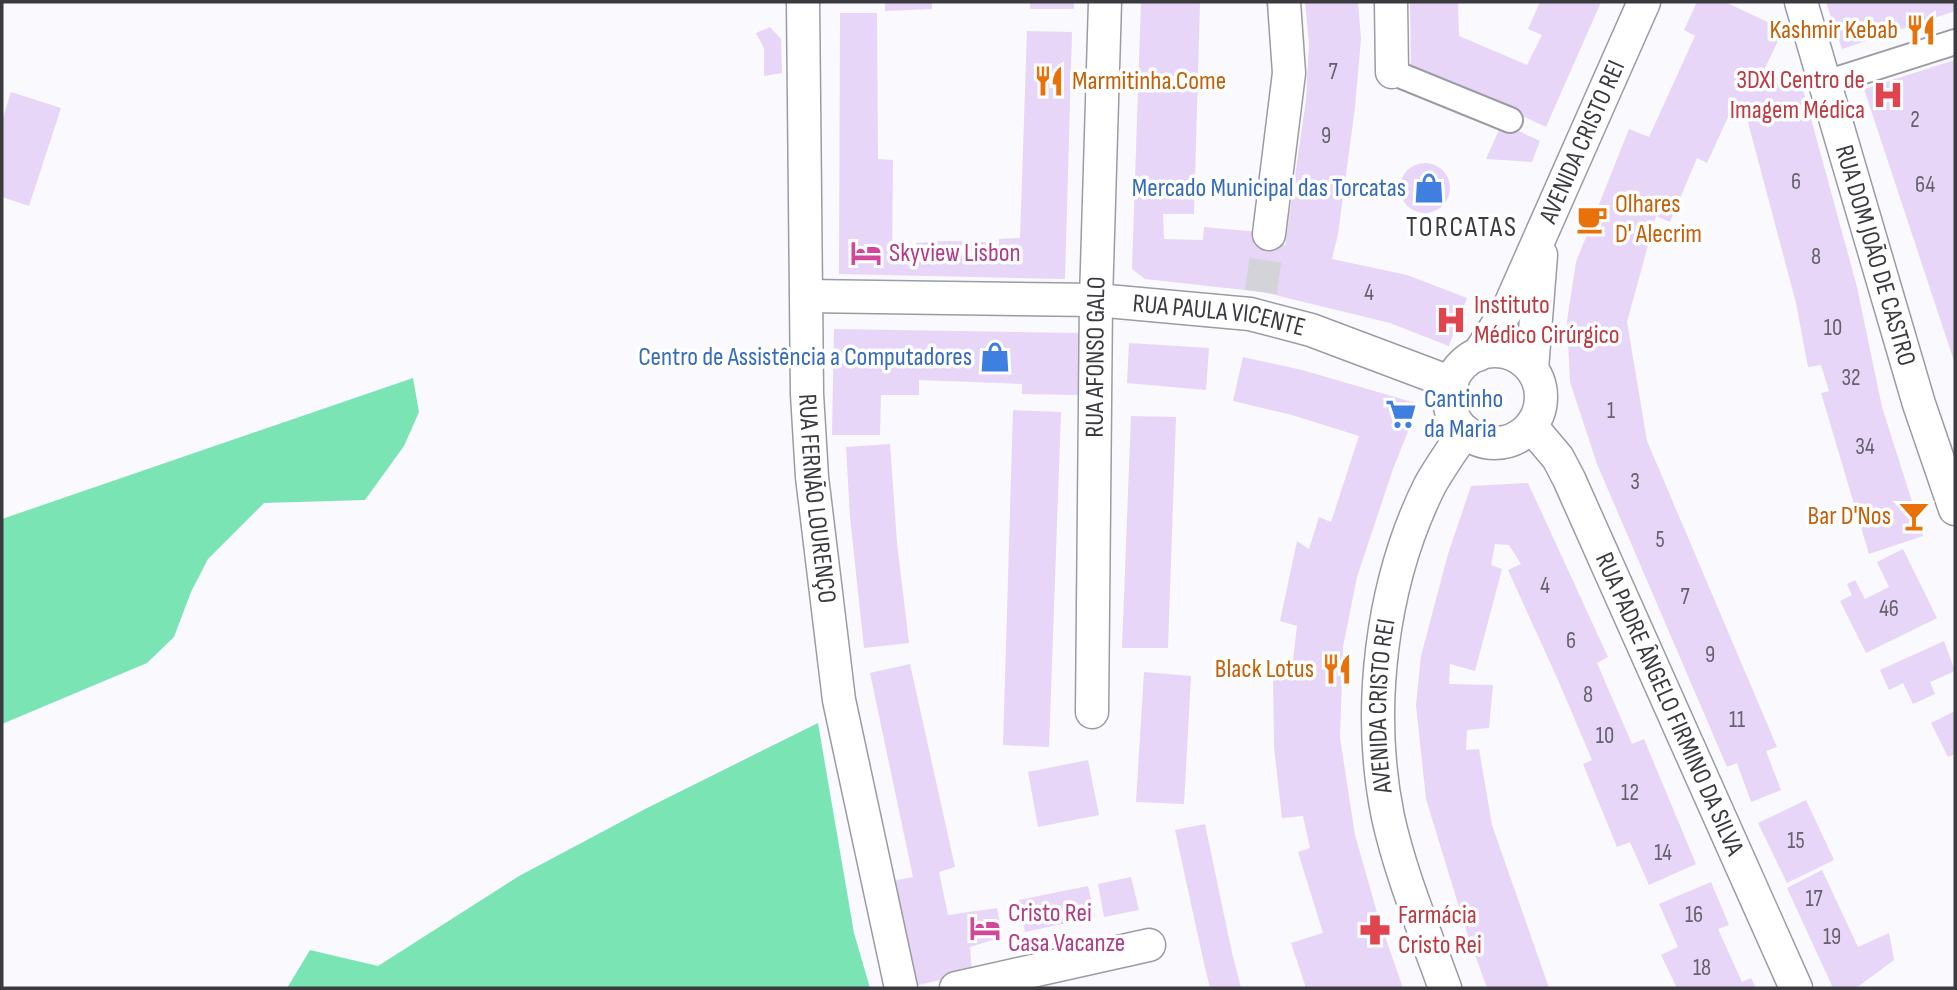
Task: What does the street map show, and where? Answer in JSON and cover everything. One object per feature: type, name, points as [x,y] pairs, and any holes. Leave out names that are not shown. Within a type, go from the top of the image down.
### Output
[{"type":"street","name":"RUA AFONSO GALO","points":[[1092,712],[1096,300],[1105,2]]},
{"type":"street","points":[[1269,234],[1289,73],[1284,2]]},
{"type":"street","points":[[1391,2],[1392,72],[1510,120]]},
{"type":"street","name":"AVENIDA CRISTO REI","points":[[1478,355],[1510,305],[1644,2]]},
{"type":"street","name":"RUA DOM JOÃO DE CASTRO","points":[[1801,2],[1919,404],[1955,509]]},
{"type":"street","name":"RUA FERNÃO LOURENÇO","points":[[797,3],[807,296],[807,394],[812,477],[838,687],[901,988]]},
{"type":"street","points":[[1826,83],[1955,41]]},
{"type":"street","points":[[1532,369],[1542,233]]},
{"type":"street","name":"RUA PAULA VICENTE","points":[[807,296],[1259,304],[1311,330],[1452,383]]},
{"type":"street","points":[[1492,351],[1508,352],[1532,369],[1539,383],[1541,398],[1531,426],[1520,435],[1507,442],[1478,440],[1465,431],[1455,419],[1450,405],[1452,383],[1465,363],[1492,351]]},
{"type":"street","name":"RUA PADRE ÂNGELO FIRMINO DA SILVA","points":[[1531,426],[1551,449],[1569,479],[1796,988]]},
{"type":"street","name":"AVENIDA CRISTO REI","points":[[1445,988],[1400,863],[1388,816],[1378,722],[1385,626],[1396,579],[1430,485],[1465,431]]},
{"type":"street","points":[[956,988],[1149,945]]},
{"type":"green space","points":[[413,378],[419,412],[404,446],[365,500],[264,503],[208,559],[191,592],[174,637],[147,663],[2,724],[2,519]]},
{"type":"green space","points":[[818,723],[854,933],[870,988],[287,988],[310,950],[378,966],[519,876],[647,808]]},
{"type":"building","points":[[885,2],[932,2],[932,9],[885,11]]},
{"type":"building","points":[[1030,2],[1074,2],[1074,9],[1030,9]]},
{"type":"building","points":[[1141,2],[1200,2],[1194,214],[1163,214],[1164,239],[1203,240],[1204,227],[1269,233],[1268,243],[1285,246],[1306,100],[1309,44],[1305,2],[1358,2],[1361,39],[1355,107],[1338,234],[1332,259],[1407,275],[1467,298],[1449,346],[1390,323],[1263,292],[1145,279],[1132,269]]},
{"type":"building","points":[[1410,2],[1458,2],[1459,36],[1527,65],[1542,35],[1528,29],[1540,2],[1601,2],[1546,127],[1411,69]]},
{"type":"building","points":[[1697,2],[1725,2],[1776,26],[1770,37],[1778,41],[1762,74],[1774,78],[1798,71],[1857,287],[1882,407],[1923,536],[1869,554],[1821,393],[1829,391],[1821,365],[1808,367],[1796,303],[1745,111],[1734,104],[1707,163],[1697,158],[1670,222],[1656,216],[1627,322],[1647,441],[1777,747],[1766,751],[1781,790],[1751,802],[1737,763],[1727,767],[1597,464],[1570,382],[1567,321],[1576,262],[1629,129],[1649,137],[1695,36],[1684,30]]},
{"type":"building","points":[[1826,2],[1955,2],[1955,11],[1842,49]]},
{"type":"building","points":[[840,13],[877,13],[878,159],[893,160],[892,263],[916,263],[916,243],[945,241],[986,242],[985,261],[998,261],[999,239],[1020,238],[1027,31],[1072,32],[1065,279],[839,274]]},
{"type":"building","points":[[770,27],[781,39],[782,73],[764,76],[764,48],[756,33]]},
{"type":"building","points":[[1955,60],[1955,364],[1864,89]]},
{"type":"building","points":[[11,92],[61,108],[29,206],[2,197],[2,121]]},
{"type":"building","points":[[1502,123],[1540,141],[1532,162],[1486,159]]},
{"type":"building","points":[[1425,163],[1443,170],[1450,188],[1443,206],[1425,213],[1407,206],[1400,188],[1407,170]]},
{"type":"building","points":[[834,329],[1079,333],[1079,395],[1022,394],[1022,384],[919,380],[919,395],[881,395],[880,435],[832,435]]},
{"type":"building","points":[[1129,343],[1209,348],[1206,390],[1127,383]]},
{"type":"building","points":[[1243,357],[1302,370],[1419,404],[1393,469],[1357,577],[1343,647],[1340,738],[1355,835],[1378,916],[1403,988],[1306,988],[1291,943],[1323,933],[1298,852],[1310,848],[1303,816],[1282,818],[1274,747],[1273,670],[1292,669],[1297,626],[1280,621],[1297,541],[1309,549],[1319,517],[1331,522],[1359,436],[1292,415],[1233,401]]},
{"type":"building","points":[[1013,410],[1061,412],[1049,747],[1003,745]]},
{"type":"building","points":[[1131,416],[1176,417],[1168,648],[1122,648]]},
{"type":"building","points":[[890,444],[897,543],[909,643],[864,648],[850,517],[846,447]]},
{"type":"building","points":[[1528,483],[1608,657],[1597,663],[1632,744],[1644,739],[1696,864],[1649,885],[1630,842],[1617,847],[1583,764],[1592,760],[1508,570],[1521,564],[1509,545],[1495,544],[1491,565],[1502,569],[1475,671],[1450,664],[1449,684],[1493,685],[1489,728],[1467,730],[1466,750],[1479,749],[1492,825],[1549,988],[1487,988],[1466,930],[1426,799],[1416,705],[1421,656],[1448,554],[1471,486]]},
{"type":"building","points":[[1903,549],[1937,618],[1866,653],[1840,601],[1852,595],[1847,584],[1855,580],[1865,599],[1889,587],[1877,562]]},
{"type":"building","points":[[1944,641],[1955,671],[1930,682],[1935,694],[1913,704],[1903,683],[1889,690],[1880,670]]},
{"type":"building","points":[[910,664],[955,867],[939,872],[948,915],[997,908],[1003,937],[970,947],[972,973],[918,985],[893,881],[913,877],[870,673]]},
{"type":"building","points":[[1144,672],[1191,676],[1184,804],[1136,802]]},
{"type":"building","points":[[1955,711],[1955,754],[1948,757],[1931,723]]},
{"type":"building","points":[[1088,760],[1099,815],[1038,827],[1028,772]]},
{"type":"building","points":[[1806,800],[1834,860],[1787,883],[1758,823]]},
{"type":"building","points":[[1205,824],[1241,988],[1210,988],[1203,959],[1175,830]]},
{"type":"building","points":[[1822,870],[1858,947],[1889,933],[1894,960],[1856,988],[1833,988],[1787,888]]},
{"type":"building","points":[[1131,877],[1139,910],[1104,917],[1098,884]]},
{"type":"building","points":[[1711,882],[1729,925],[1718,929],[1742,982],[1751,978],[1756,988],[1677,988],[1661,955],[1678,947],[1659,904]]},
{"type":"building","points":[[1088,886],[1095,917],[1025,932],[1019,900]]},
{"type":"tunnel","points":[[1261,292],[1269,234]]},
{"type":"place","name":"Kashmir Kebab","points":[[1921,30]]},
{"type":"place","name":"Marmitinha.Come","points":[[1049,81]]},
{"type":"place","name":"3DXI Centro de Imagem Médica","points":[[1888,95]]},
{"type":"place","name":"Mercado Municipal das Torcatas","points":[[1429,188]]},
{"type":"place","name":"Olhares D' Alecrim","points":[[1592,219]]},
{"type":"place","name":"Skyview Lisbon","points":[[866,253]]},
{"type":"place","name":"Instituto Médico Cirúrgico","points":[[1451,320]]},
{"type":"place","name":"Centro de Assistência a Computadores","points":[[995,357]]},
{"type":"place","name":"Cantinho da Maria","points":[[1401,414]]},
{"type":"place","name":"Bar D'Nos","points":[[1914,516]]},
{"type":"place","name":"Black Lotus","points":[[1337,669]]},
{"type":"place","name":"Cristo Rei Casa Vacanze","points":[[985,928]]},
{"type":"place","name":"Farmácia Cristo Rei","points":[[1375,930]]},
{"type":"district","name":"TORCATAS","points":[[1462,227]]}]
